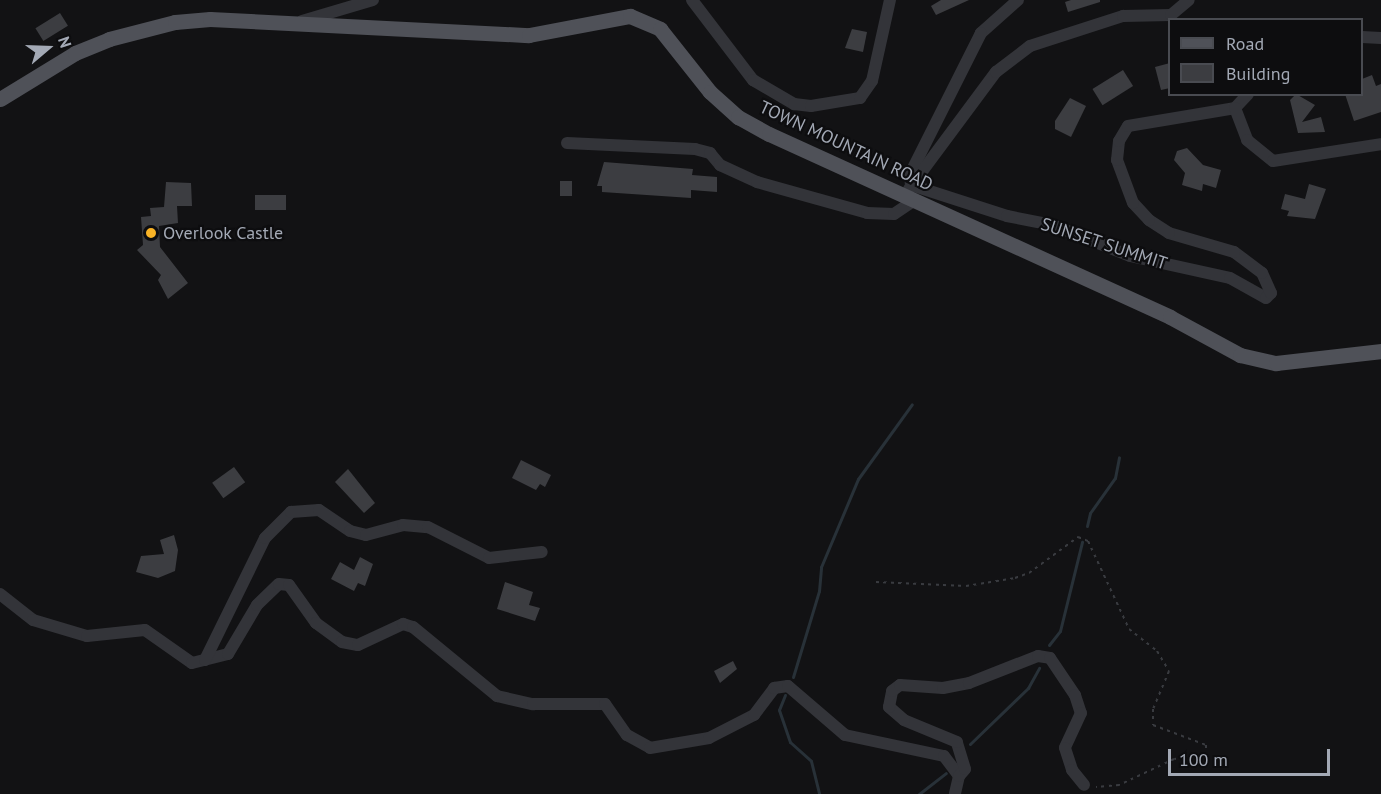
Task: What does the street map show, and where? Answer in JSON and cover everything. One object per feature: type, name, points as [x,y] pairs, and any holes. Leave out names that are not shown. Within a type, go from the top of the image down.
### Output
[{"type":"main road","name":"TOWN MOUNTAIN ROAD","points":[[0,99],[44,69],[109,39],[210,19],[529,35],[615,17],[647,21],[677,45],[710,92],[738,117],[911,193],[1170,317],[1240,355],[1276,363],[1381,351]]},
{"type":"street","points":[[298,22],[373,0]]},
{"type":"street","points":[[692,0],[753,80],[794,104],[811,106],[860,98],[872,81],[890,0]]},
{"type":"street","points":[[911,193],[910,174],[981,33],[1018,0]]},
{"type":"street","points":[[567,143],[695,149],[710,153],[720,165],[757,182],[867,213],[894,214],[996,72],[1030,46],[1123,16],[1171,15],[1190,0]]},
{"type":"street","points":[[1363,36],[1381,38]]},
{"type":"street","points":[[1246,96],[1235,108],[1247,140],[1273,161],[1381,144]]},
{"type":"street","name":"SUNSET SUMMIT","points":[[911,193],[1053,225],[1130,256],[1230,278],[1266,298],[1271,293],[1262,273],[1234,252],[1169,233],[1149,220],[1133,203],[1117,160],[1119,141],[1128,126],[1235,108]]},
{"type":"street","points":[[205,660],[265,538],[291,512],[319,510],[350,531],[366,535],[403,525],[428,526],[489,558],[542,552]]},
{"type":"street","points":[[0,594],[15,610],[33,620],[87,636],[146,630],[180,659],[205,660],[228,654],[257,605],[279,584],[289,585],[316,623],[342,642],[358,645],[403,624],[413,627],[497,696],[533,704],[605,704],[627,735],[650,748],[710,738],[754,715],[774,688],[789,686],[845,735],[944,756],[959,776]]},
{"type":"street","points":[[955,794],[959,776],[965,769],[957,742],[904,720],[889,707],[892,691],[900,685],[943,688],[969,683],[1038,656],[1050,658],[1075,695],[1081,713],[1065,748],[1072,770],[1084,785]]},
{"type":"path","points":[[876,582],[966,586],[1014,578],[1029,573],[1078,537],[1088,541],[1129,629],[1157,651],[1169,671],[1153,709],[1153,725],[1206,745],[1206,755],[1170,760],[1119,785],[1102,789],[1084,785]]},
{"type":"building","points":[[941,0],[969,0],[936,15],[931,6]]},
{"type":"building","points":[[1100,0],[1100,2],[1068,12],[1065,2]]},
{"type":"building","points":[[60,13],[68,26],[43,41],[35,28]]},
{"type":"building","points":[[852,29],[867,32],[863,52],[845,48]]},
{"type":"building","points":[[1168,64],[1168,88],[1161,90],[1155,67]]},
{"type":"building","points":[[1123,70],[1133,86],[1103,105],[1092,89]]},
{"type":"building","points":[[1372,75],[1376,86],[1381,84],[1381,112],[1354,121],[1346,96],[1363,96],[1363,79]]},
{"type":"building","points":[[1294,96],[1299,96],[1315,105],[1302,122],[1321,117],[1325,132],[1298,133],[1290,100]]},
{"type":"building","points":[[1070,98],[1086,106],[1071,137],[1055,129],[1055,121]]},
{"type":"building","points":[[1187,148],[1203,165],[1221,170],[1216,188],[1203,184],[1202,191],[1182,185],[1185,173],[1174,160],[1177,151]]},
{"type":"building","points":[[604,162],[693,169],[692,175],[717,177],[717,192],[691,190],[691,198],[602,192],[602,186],[597,186]]},
{"type":"building","points":[[560,181],[572,181],[572,196],[560,196]]},
{"type":"building","name":"Overlook Castle","points":[[166,182],[191,183],[192,206],[177,206],[178,223],[159,226],[160,247],[188,283],[168,299],[158,280],[161,275],[137,250],[143,245],[141,217],[151,216],[150,208],[164,207]]},
{"type":"building","points":[[1309,184],[1326,189],[1315,219],[1287,216],[1289,211],[1281,209],[1285,194],[1305,199]]},
{"type":"building","points":[[255,195],[286,195],[286,210],[255,210]]},
{"type":"building","points":[[521,460],[551,475],[545,487],[540,484],[536,490],[512,478]]},
{"type":"building","points":[[234,467],[245,482],[223,498],[212,483]]},
{"type":"building","points":[[348,469],[375,503],[364,513],[335,482]]},
{"type":"building","points":[[174,535],[178,550],[175,571],[158,578],[136,572],[141,556],[164,554],[160,540]]},
{"type":"building","points":[[360,557],[373,564],[365,586],[358,583],[354,591],[331,579],[340,562],[354,570]]},
{"type":"building","points":[[505,582],[533,592],[529,605],[540,608],[535,621],[497,609]]},
{"type":"building","points":[[733,661],[737,669],[720,683],[714,671]]},
{"type":"waterway","points":[[793,677],[819,591],[821,567],[858,479],[912,404]]},
{"type":"waterway","points":[[1087,526],[1090,513],[1115,478],[1119,457]]},
{"type":"waterway","points":[[1049,645],[1060,631],[1082,542]]},
{"type":"waterway","points":[[970,744],[1028,688],[1039,668]]},
{"type":"waterway","points":[[785,695],[779,710],[790,742],[811,761],[819,794]]},
{"type":"waterway","points":[[919,794],[946,773]]},
{"type":"place","name":"Overlook Castle","points":[[151,233]]}]
